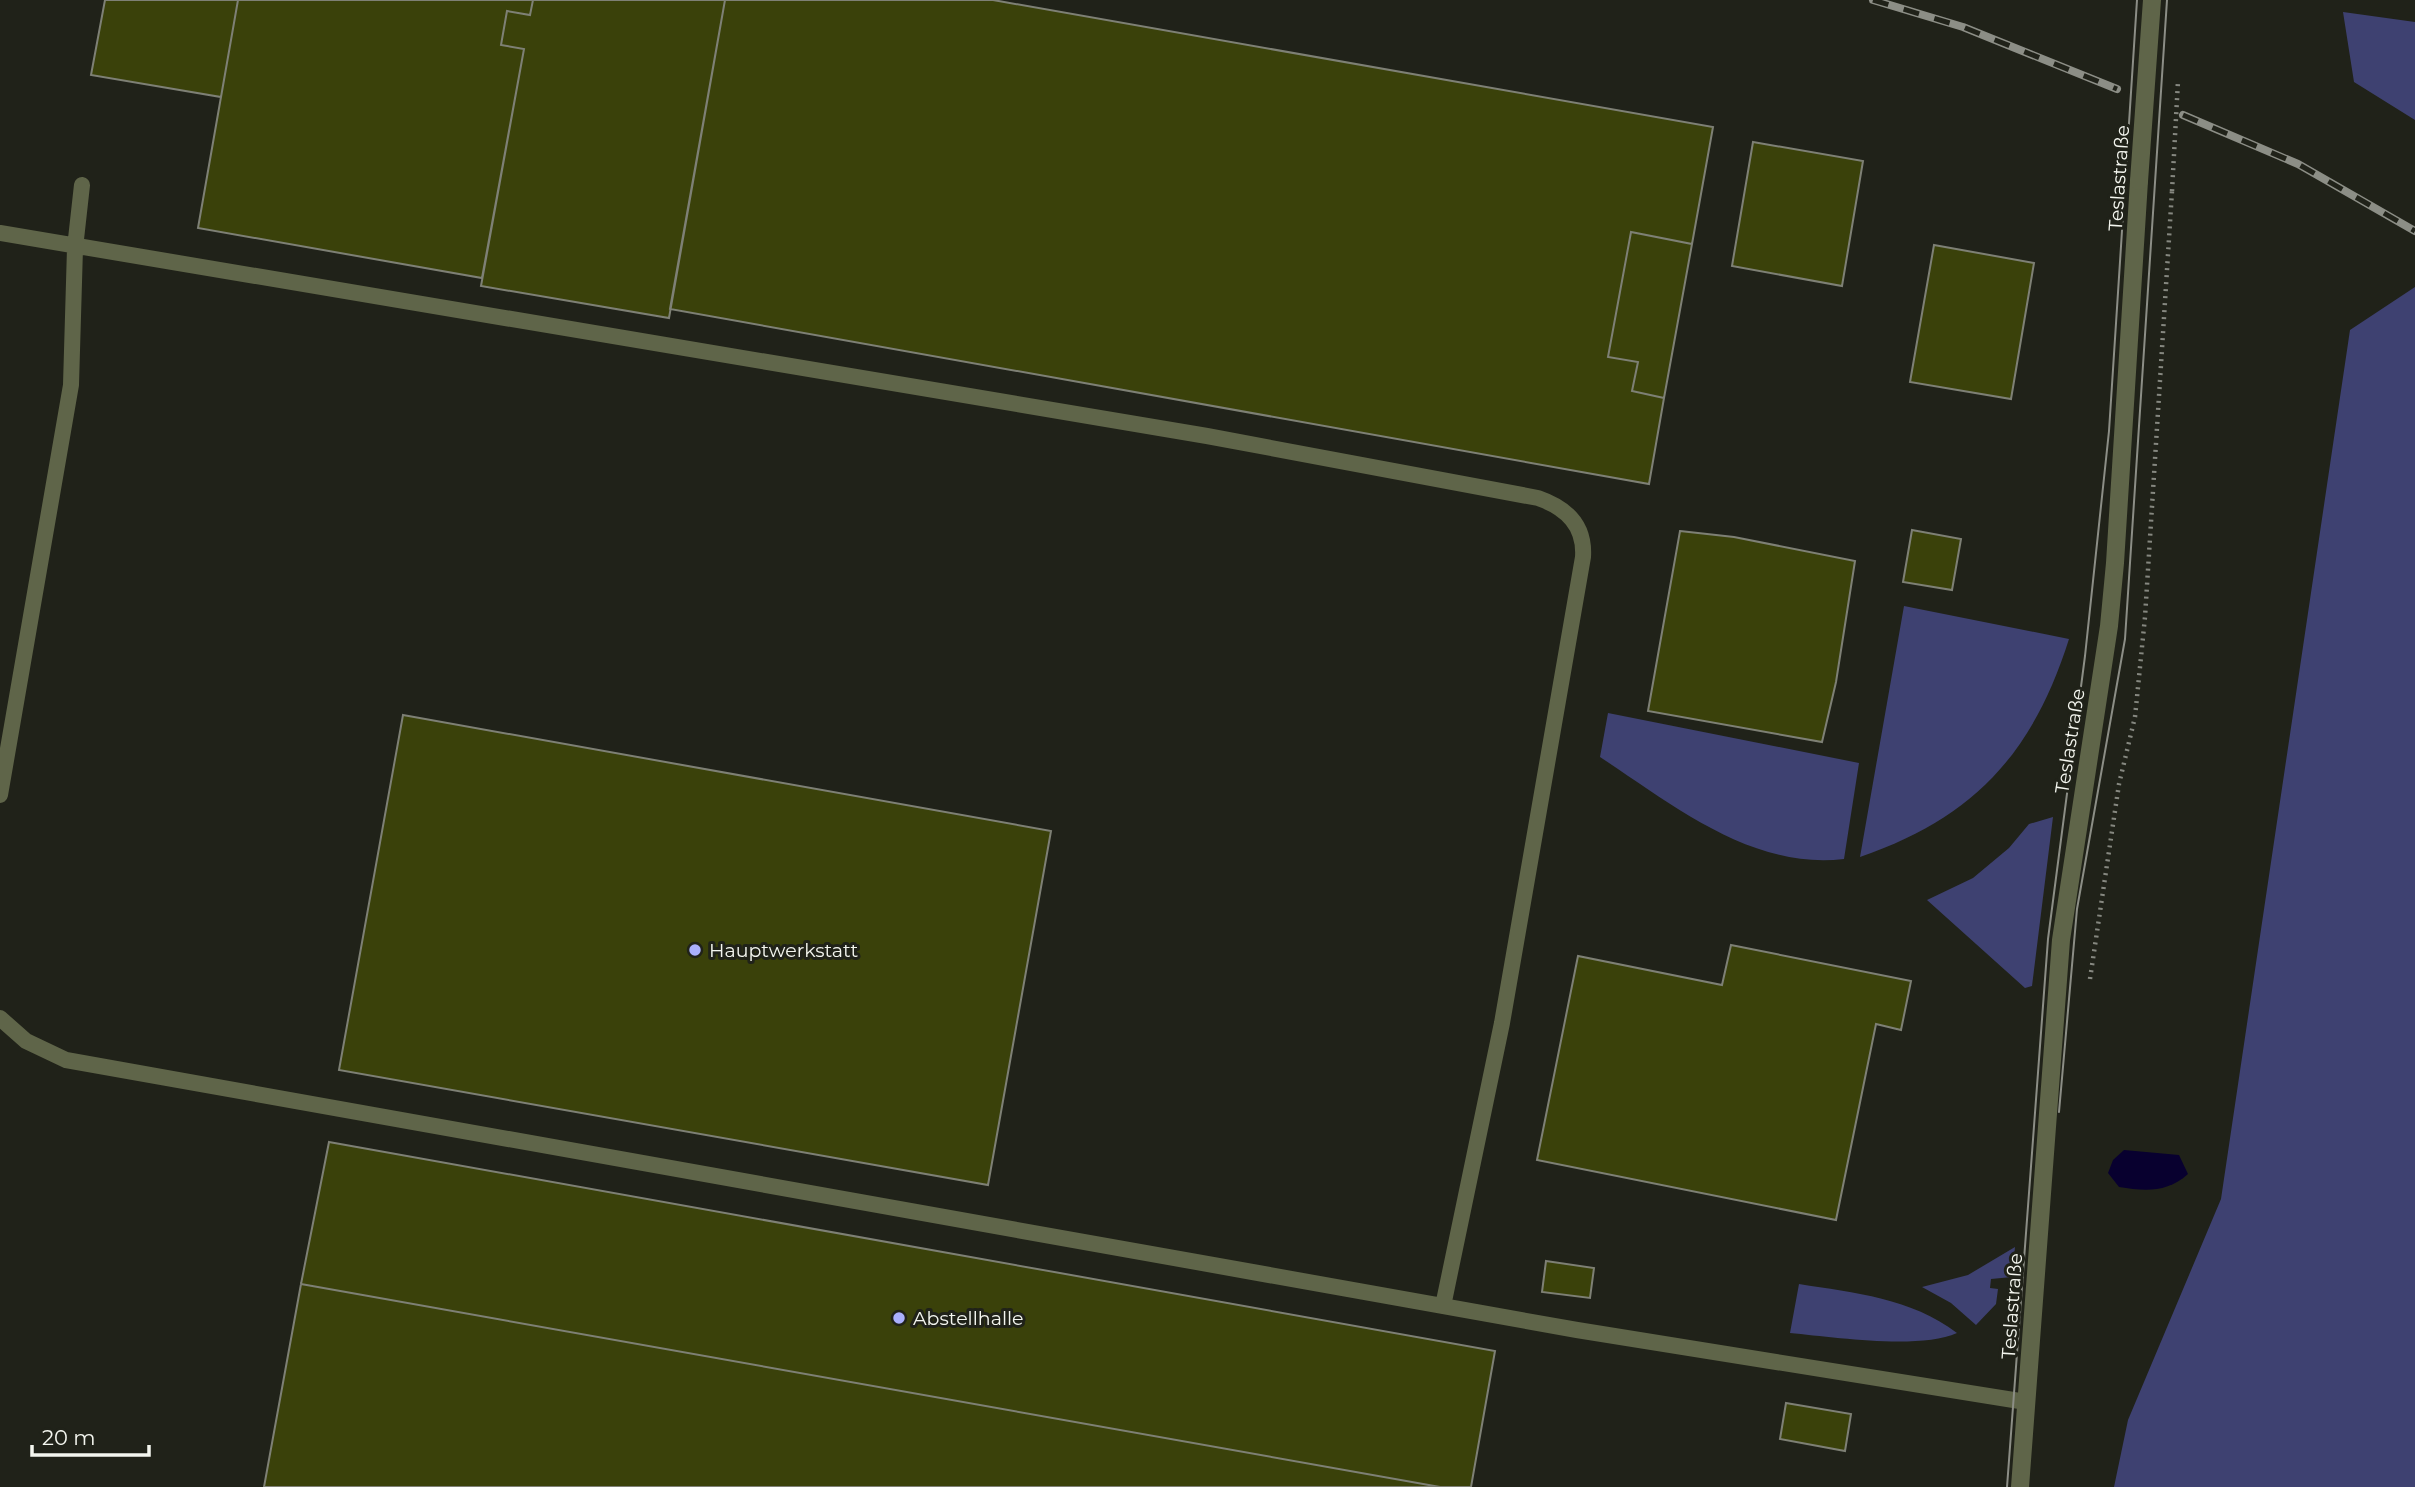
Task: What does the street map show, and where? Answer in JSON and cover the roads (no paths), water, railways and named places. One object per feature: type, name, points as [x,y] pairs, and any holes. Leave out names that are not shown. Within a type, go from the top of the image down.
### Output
[{"type":"street","name":"Teslastraße","points":[[2020,1487],[2061,940],[2107,639],[2115,563],[2152,0]]},
{"type":"lane","points":[[0,794],[71,385],[75,248],[82,185]]},
{"type":"lane","points":[[0,233],[75,248],[1207,436],[1538,498],[1562,509],[1572,517],[1582,536],[1583,557],[1502,1023],[1443,1307]]},
{"type":"lane","points":[[0,1018],[26,1041],[66,1060],[1443,1307],[2026,1402]]},
{"type":"tram line","points":[[2007,1487],[2048,939],[2085,656],[2109,431],[2137,0]]},
{"type":"tram line","points":[[2059,1112],[2077,909],[2125,639],[2167,0]]},
{"type":"railway","points":[[1873,0],[1963,27],[2117,89]]},
{"type":"railway","points":[[2183,115],[2298,164],[2415,231]]},
{"type":"place","name":"Hauptwerkstatt","points":[[695,950]]},
{"type":"place","name":"Abstellhalle","points":[[899,1318]]}]
